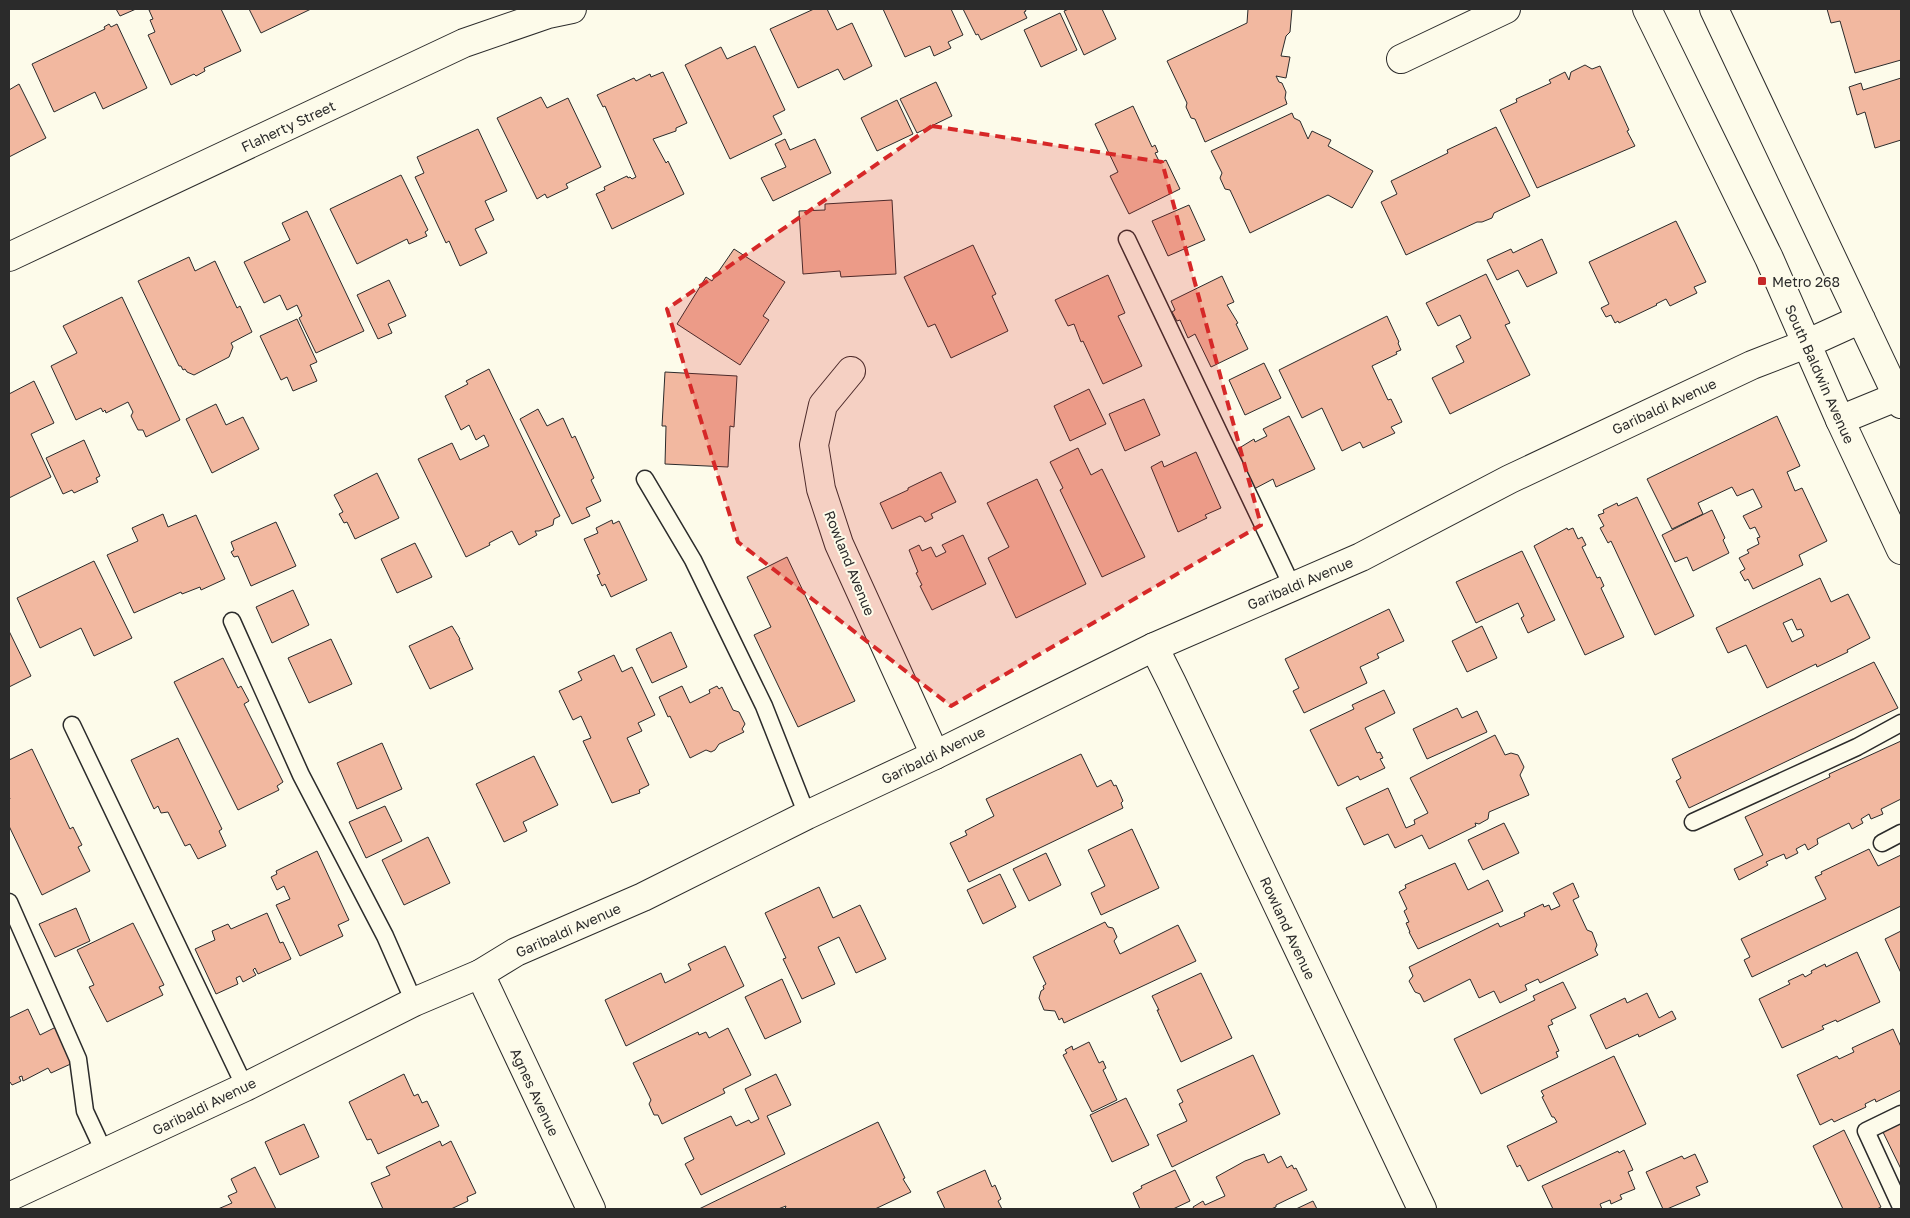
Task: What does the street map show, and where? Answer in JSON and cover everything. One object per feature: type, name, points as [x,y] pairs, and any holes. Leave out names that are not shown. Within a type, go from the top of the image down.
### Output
[{"type":"street","name":"Flaherty Street","points":[[9,257],[464,43],[548,14],[572,9]]},
{"type":"street","points":[[1401,58],[1506,9]]},
{"type":"street","name":"South Baldwin Avenue","points":[[1647,9],[1769,258],[1840,420],[1901,550]]},
{"type":"street","points":[[1714,9],[1900,398],[1840,420]]},
{"type":"street","name":"Garibaldi Avenue","points":[[9,1198],[245,1087],[414,1002],[480,974],[516,952],[643,897],[807,815],[935,755],[1154,647],[1361,557],[1510,479],[1752,365],[1806,344],[1861,319]]},
{"type":"street","name":"Rowland Avenue","points":[[851,371],[823,405],[814,445],[821,489],[839,544],[935,755]]},
{"type":"street","name":"Rowland Avenue","points":[[1154,647],[1422,1209]]},
{"type":"street","name":"Agnes Avenue","points":[[480,974],[591,1209]]},
{"type":"lane","points":[[1127,239],[1292,586]]},
{"type":"lane","points":[[645,479],[693,560],[764,706],[807,815]]},
{"type":"lane","points":[[232,621],[302,775],[384,936],[414,1002]]},
{"type":"lane","points":[[1694,822],[1857,747],[1901,723]]},
{"type":"lane","points":[[72,725],[245,1087]]},
{"type":"lane","points":[[1882,843],[1901,833]]},
{"type":"lane","points":[[9,902],[78,1059],[85,1111],[105,1154]]},
{"type":"lane","points":[[1901,1114],[1866,1131],[1901,1207]]},
{"type":"highlighted area","points":[[932,126],[1162,162],[1261,525],[951,706],[738,542],[667,309]]},
{"type":"building","points":[[116,9],[136,9],[120,16]]},
{"type":"building","points":[[221,9],[241,51],[204,68],[205,71],[196,76],[194,74],[171,85],[148,35],[155,32],[150,20],[153,19],[149,10]]},
{"type":"building","points":[[249,9],[311,9],[261,33]]},
{"type":"building","points":[[814,9],[827,9],[837,30],[852,23],[872,66],[844,80],[838,69],[798,88],[770,29]]},
{"type":"building","points":[[883,9],[951,9],[963,35],[948,42],[951,48],[934,56],[930,46],[905,57]]},
{"type":"building","points":[[963,9],[1025,9],[1026,11],[1024,12],[1027,18],[981,40],[978,34],[976,35]]},
{"type":"building","points":[[1069,9],[1102,9],[1116,39],[1084,55],[1064,11]]},
{"type":"building","points":[[1248,9],[1292,9],[1290,32],[1286,36],[1281,56],[1290,57],[1286,78],[1276,76],[1286,92],[1287,104],[1205,142],[1195,119],[1191,118],[1186,107],[1187,103],[1167,61],[1247,23]]},
{"type":"building","points":[[1827,9],[1901,9],[1901,60],[1855,73],[1840,21],[1831,23]]},
{"type":"building","points":[[1060,13],[1077,50],[1041,67],[1024,30]]},
{"type":"building","points":[[109,24],[111,27],[117,24],[147,88],[103,109],[95,92],[54,112],[32,64],[105,29],[104,27]]},
{"type":"building","points":[[755,46],[785,110],[773,116],[782,134],[730,159],[685,65],[721,47],[727,59]]},
{"type":"building","points":[[1585,65],[1592,69],[1600,66],[1635,146],[1537,188],[1500,110],[1517,102],[1516,99],[1551,83],[1549,80],[1565,72],[1569,80],[1571,72]]},
{"type":"building","points":[[663,72],[687,123],[676,128],[676,131],[653,139],[666,163],[668,161],[684,194],[612,229],[596,194],[605,190],[604,187],[627,176],[632,179],[636,177],[605,106],[603,107],[597,95],[634,78],[636,81],[650,74],[651,77]]},
{"type":"building","points":[[1901,78],[1901,140],[1875,148],[1865,112],[1857,115],[1849,87],[1861,83],[1863,90]]},
{"type":"building","points":[[936,82],[952,116],[917,133],[900,99]]},
{"type":"building","points":[[19,84],[46,138],[9,157],[9,90]]},
{"type":"building","points":[[541,97],[547,108],[568,98],[601,167],[566,184],[568,188],[547,198],[545,194],[537,199],[497,118]]},
{"type":"building","points":[[897,100],[913,134],[877,151],[861,118]]},
{"type":"building","points":[[1133,106],[1152,147],[1155,145],[1158,152],[1155,153],[1160,163],[1166,160],[1180,189],[1129,214],[1110,176],[1118,172],[1095,124]]},
{"type":"building","points":[[1292,113],[1294,118],[1300,121],[1308,139],[1312,131],[1331,140],[1328,146],[1373,171],[1352,208],[1328,195],[1250,233],[1230,190],[1225,189],[1220,178],[1222,173],[1211,151]]},
{"type":"building","points":[[1496,127],[1530,196],[1494,213],[1492,218],[1477,222],[1406,255],[1381,202],[1397,194],[1391,181],[1448,153],[1447,150]]},
{"type":"building","points":[[478,129],[507,191],[485,201],[494,220],[475,229],[487,253],[460,266],[449,241],[446,243],[415,177],[424,173],[417,157]]},
{"type":"building","points":[[785,139],[790,150],[815,139],[831,173],[773,201],[761,178],[786,167],[775,144]]},
{"type":"building","points":[[401,175],[428,230],[425,232],[427,236],[409,244],[407,239],[357,264],[330,209]]},
{"type":"building","points":[[892,200],[896,274],[841,277],[840,271],[803,274],[799,211],[825,210],[825,204]]},
{"type":"building","points":[[1189,205],[1205,240],[1168,256],[1152,221]]},
{"type":"building","points":[[307,211],[364,331],[316,353],[299,318],[302,316],[297,305],[287,310],[280,295],[264,303],[244,262],[290,240],[282,223]]},
{"type":"building","points":[[1676,221],[1706,282],[1694,287],[1697,293],[1670,306],[1666,299],[1619,323],[1618,321],[1615,323],[1611,315],[1606,317],[1601,308],[1609,304],[1589,262]]},
{"type":"building","points":[[1542,239],[1557,273],[1527,287],[1518,270],[1497,280],[1487,260],[1511,249],[1513,253]]},
{"type":"building","points":[[973,245],[996,294],[992,296],[1008,331],[951,358],[935,324],[928,327],[904,277]]},
{"type":"building","points":[[734,249],[785,282],[763,316],[769,320],[740,365],[677,324],[706,277],[712,281]]},
{"type":"building","points":[[189,257],[195,271],[215,261],[237,308],[240,306],[252,332],[231,343],[233,347],[229,357],[194,375],[179,366],[138,281]]},
{"type":"building","points":[[1486,274],[1510,323],[1505,325],[1530,375],[1450,414],[1432,378],[1464,362],[1456,346],[1471,338],[1460,315],[1438,326],[1426,303]]},
{"type":"building","points":[[1108,275],[1125,313],[1118,316],[1142,366],[1103,384],[1083,341],[1081,342],[1074,324],[1068,326],[1055,300]]},
{"type":"building","points":[[1222,276],[1234,302],[1227,305],[1238,323],[1236,324],[1248,349],[1211,367],[1195,334],[1188,338],[1180,320],[1177,321],[1172,312],[1175,310],[1171,301]]},
{"type":"building","points":[[389,280],[406,316],[388,324],[392,333],[378,339],[357,295]]},
{"type":"building","points":[[122,297],[180,420],[146,437],[143,430],[138,430],[131,416],[133,412],[128,402],[106,413],[101,408],[76,420],[51,366],[77,353],[63,326]]},
{"type":"building","points":[[1387,316],[1401,350],[1396,352],[1397,354],[1372,366],[1388,400],[1391,399],[1402,422],[1391,427],[1395,433],[1363,448],[1360,442],[1342,451],[1322,408],[1302,418],[1279,370]]},
{"type":"building","points":[[297,319],[317,362],[310,365],[317,381],[293,391],[287,377],[281,380],[260,336]]},
{"type":"building","points":[[1264,363],[1281,398],[1245,415],[1229,380]]},
{"type":"building","points":[[489,369],[560,516],[554,519],[553,525],[535,531],[537,535],[519,545],[512,531],[466,557],[418,459],[452,443],[460,460],[489,446],[484,435],[476,440],[469,425],[461,430],[445,396],[468,384],[466,381]]},
{"type":"building","points":[[665,372],[737,376],[734,427],[730,426],[728,467],[665,464],[666,426],[662,426]]},
{"type":"building","points":[[34,381],[54,423],[31,434],[51,477],[9,498],[9,394]]},
{"type":"building","points":[[1089,389],[1106,424],[1070,441],[1054,406]]},
{"type":"building","points":[[1144,399],[1160,435],[1125,451],[1109,414]]},
{"type":"building","points":[[216,404],[226,425],[243,417],[259,449],[212,473],[186,419]]},
{"type":"building","points":[[538,409],[547,426],[563,418],[572,438],[575,436],[594,478],[591,480],[601,501],[586,508],[590,516],[572,524],[520,419]]},
{"type":"building","points":[[1289,416],[1315,469],[1276,487],[1273,479],[1254,489],[1236,450],[1254,439],[1255,442],[1267,436],[1263,429]]},
{"type":"building","points":[[1777,416],[1800,466],[1787,472],[1795,491],[1802,488],[1827,541],[1799,555],[1803,565],[1753,589],[1748,579],[1745,581],[1740,572],[1745,569],[1739,558],[1749,553],[1747,550],[1759,544],[1757,538],[1760,537],[1755,527],[1750,529],[1743,516],[1762,507],[1753,489],[1737,496],[1732,487],[1698,503],[1703,514],[1672,529],[1647,479]]},
{"type":"building","points":[[84,440],[100,476],[96,478],[98,482],[74,493],[72,490],[63,494],[46,458]]},
{"type":"building","points":[[1078,448],[1091,475],[1102,469],[1145,557],[1102,577],[1060,490],[1063,488],[1050,462]]},
{"type":"building","points":[[1196,452],[1221,508],[1205,515],[1207,518],[1178,532],[1151,467],[1162,461],[1164,467]]},
{"type":"building","points":[[941,472],[956,502],[931,514],[933,518],[925,522],[920,516],[892,529],[880,503]]},
{"type":"building","points":[[377,473],[399,518],[355,539],[347,522],[344,523],[339,514],[343,512],[334,495]]},
{"type":"building","points":[[1037,479],[1086,584],[1016,618],[988,558],[1009,547],[987,503]]},
{"type":"building","points":[[1637,497],[1694,616],[1655,635],[1611,541],[1608,543],[1600,528],[1604,526],[1598,515],[1604,513],[1603,510],[1617,503],[1618,506]]},
{"type":"building","points":[[1712,510],[1725,538],[1723,540],[1729,553],[1693,571],[1687,557],[1675,562],[1662,535]]},
{"type":"building","points":[[163,514],[168,527],[196,515],[225,579],[201,590],[200,587],[182,594],[181,592],[134,613],[107,555],[138,541],[132,528]]},
{"type":"building","points":[[612,520],[613,524],[619,521],[647,580],[611,597],[605,584],[602,586],[597,575],[600,574],[584,539],[598,533],[596,528]]},
{"type":"building","points":[[276,522],[296,566],[251,586],[238,556],[234,557],[231,552],[234,550],[231,542]]},
{"type":"building","points":[[1567,528],[1568,530],[1573,528],[1578,539],[1582,537],[1586,545],[1582,547],[1597,578],[1600,577],[1604,586],[1601,588],[1624,637],[1585,655],[1534,546]]},
{"type":"building","points":[[963,535],[986,584],[932,610],[920,586],[922,585],[909,550],[919,545],[922,551],[931,547],[936,557],[946,552],[942,545]]},
{"type":"building","points":[[415,543],[432,577],[397,593],[381,559]]},
{"type":"building","points":[[1522,551],[1555,620],[1528,633],[1521,618],[1524,616],[1518,603],[1476,623],[1456,582]]},
{"type":"building","points":[[787,557],[855,701],[798,727],[754,635],[771,627],[747,577]]},
{"type":"building","points":[[94,561],[132,638],[94,656],[81,628],[40,648],[17,598]]},
{"type":"building","points":[[1820,578],[1831,602],[1848,594],[1870,638],[1847,650],[1848,652],[1817,667],[1816,664],[1767,688],[1746,645],[1728,653],[1716,628]],"holes":[[[1792,619],[1797,630],[1801,629],[1804,636],[1792,642],[1783,623]]]},
{"type":"building","points":[[293,590],[309,625],[272,643],[256,607]]},
{"type":"building","points":[[1389,609],[1404,641],[1377,654],[1379,658],[1360,667],[1367,683],[1304,713],[1293,691],[1299,688],[1285,659]]},
{"type":"building","points":[[452,626],[473,669],[430,689],[409,646]]},
{"type":"building","points":[[1482,626],[1497,658],[1467,672],[1452,641]]},
{"type":"building","points":[[9,631],[31,676],[9,687]]},
{"type":"building","points":[[671,632],[687,667],[652,683],[636,649]]},
{"type":"building","points":[[331,639],[352,684],[309,703],[288,658]]},
{"type":"building","points":[[614,655],[622,672],[632,667],[655,715],[638,723],[642,731],[627,738],[649,785],[639,790],[640,793],[612,803],[583,741],[591,738],[581,716],[573,720],[559,691],[582,680],[578,672]]},
{"type":"building","points":[[223,658],[238,688],[241,686],[249,701],[244,704],[283,782],[277,786],[279,790],[238,810],[174,682]]},
{"type":"building","points":[[1874,662],[1898,708],[1689,808],[1676,781],[1681,778],[1672,759]]},
{"type":"building","points":[[682,686],[690,703],[710,693],[709,690],[717,686],[719,689],[722,687],[733,710],[739,712],[745,724],[742,729],[744,732],[719,744],[711,752],[706,750],[690,758],[659,697]]},
{"type":"building","points":[[1384,690],[1395,713],[1365,728],[1377,753],[1380,752],[1383,758],[1380,759],[1385,768],[1360,780],[1358,776],[1338,786],[1310,730],[1354,709],[1352,705]]},
{"type":"building","points":[[1457,708],[1462,718],[1477,711],[1487,732],[1427,759],[1413,729]]},
{"type":"building","points":[[1495,735],[1505,755],[1511,753],[1518,755],[1524,767],[1520,775],[1529,795],[1489,812],[1488,819],[1479,824],[1475,823],[1476,826],[1429,849],[1422,835],[1395,848],[1388,834],[1364,845],[1346,808],[1388,788],[1406,828],[1415,824],[1414,820],[1428,813],[1410,778]]},
{"type":"building","points":[[178,738],[222,829],[219,831],[226,846],[198,859],[190,844],[185,846],[168,812],[161,813],[158,806],[154,809],[131,760]]},
{"type":"building","points":[[1901,741],[1901,799],[1881,809],[1883,814],[1871,819],[1869,814],[1861,819],[1863,823],[1852,829],[1849,823],[1817,839],[1818,844],[1808,850],[1805,844],[1796,849],[1798,853],[1786,859],[1784,854],[1766,862],[1768,865],[1739,880],[1734,869],[1763,855],[1745,817],[1830,777],[1829,774]]},
{"type":"building","points":[[382,743],[402,789],[357,809],[337,763]]},
{"type":"building","points":[[32,749],[70,829],[73,827],[82,845],[78,847],[90,871],[42,895],[9,826],[9,760]]},
{"type":"building","points":[[1081,754],[1097,787],[1111,780],[1114,786],[1116,785],[1123,801],[1121,803],[1123,808],[969,882],[950,843],[967,835],[965,831],[994,816],[986,799]]},
{"type":"building","points":[[534,756],[558,805],[523,822],[527,831],[504,842],[476,784]]},
{"type":"building","points":[[385,806],[402,841],[366,858],[349,822]]},
{"type":"building","points":[[1504,823],[1519,853],[1483,870],[1468,840]]},
{"type":"building","points":[[1132,829],[1159,888],[1101,915],[1091,893],[1105,886],[1088,850]]},
{"type":"building","points":[[428,837],[450,883],[404,905],[382,860]]},
{"type":"building","points":[[1869,849],[1878,866],[1901,855],[1901,906],[1752,977],[1744,960],[1750,957],[1741,939],[1826,899],[1815,877],[1822,874],[1821,872]]},
{"type":"building","points":[[317,851],[349,920],[338,925],[343,936],[300,956],[276,905],[290,899],[284,886],[277,890],[271,877],[277,874],[276,871]]},
{"type":"building","points":[[1046,853],[1061,885],[1029,901],[1013,869]]},
{"type":"building","points":[[1455,863],[1468,890],[1488,880],[1503,911],[1418,949],[1406,923],[1409,922],[1404,911],[1407,909],[1399,892],[1406,888],[1405,885]]},
{"type":"building","points":[[1000,874],[1016,907],[983,924],[967,890]]},
{"type":"building","points":[[1573,883],[1579,897],[1573,900],[1587,930],[1592,932],[1597,945],[1595,950],[1598,955],[1540,983],[1538,979],[1525,985],[1527,990],[1500,1003],[1494,991],[1479,998],[1470,979],[1424,1002],[1420,994],[1415,992],[1409,981],[1413,976],[1409,967],[1498,923],[1500,927],[1525,916],[1524,913],[1543,904],[1544,907],[1549,905],[1551,910],[1560,906],[1553,893]]},
{"type":"building","points":[[819,887],[833,918],[860,905],[886,959],[856,973],[839,937],[818,947],[835,984],[802,999],[783,959],[786,958],[765,913]]},
{"type":"building","points":[[76,908],[90,941],[55,957],[39,924]]},
{"type":"building","points":[[267,913],[280,943],[283,942],[291,959],[258,974],[255,968],[253,970],[256,975],[243,982],[240,976],[236,978],[238,984],[216,994],[195,949],[215,940],[212,931],[228,924],[231,929]]},
{"type":"building","points":[[1105,922],[1108,927],[1113,928],[1117,937],[1114,941],[1120,954],[1178,925],[1196,961],[1064,1023],[1062,1018],[1059,1020],[1055,1011],[1044,1010],[1039,998],[1041,991],[1044,989],[1043,986],[1046,984],[1033,957]]},
{"type":"building","points":[[133,923],[164,985],[159,987],[163,995],[107,1022],[89,987],[94,985],[77,950]]},
{"type":"building","points":[[1901,931],[1901,973],[1885,939]]},
{"type":"building","points":[[725,946],[744,986],[626,1046],[605,1000],[661,973],[665,983],[691,970],[688,964]]},
{"type":"building","points":[[1857,952],[1880,1002],[1837,1022],[1836,1020],[1822,1026],[1824,1029],[1782,1048],[1759,999],[1790,984],[1788,981],[1803,974],[1805,977],[1812,973],[1811,971],[1825,964],[1826,967]]},
{"type":"building","points":[[1201,973],[1232,1038],[1181,1062],[1152,996]]},
{"type":"building","points":[[782,979],[801,1022],[765,1039],[745,997]]},
{"type":"building","points":[[1563,982],[1576,1008],[1551,1020],[1553,1024],[1548,1026],[1559,1051],[1556,1052],[1558,1057],[1481,1094],[1454,1039],[1535,1000],[1533,996]]},
{"type":"building","points":[[1647,993],[1659,1018],[1672,1011],[1676,1019],[1639,1037],[1638,1034],[1606,1049],[1590,1015],[1625,998],[1627,1003]]},
{"type":"building","points":[[28,1009],[40,1035],[58,1026],[75,1062],[51,1073],[48,1068],[23,1081],[22,1076],[19,1077],[21,1081],[12,1085],[9,1083],[9,1018]]},
{"type":"building","points":[[728,1028],[751,1075],[723,1089],[725,1093],[662,1124],[658,1115],[654,1115],[649,1104],[651,1100],[633,1063],[698,1032],[699,1035],[706,1032],[709,1038]]},
{"type":"building","points":[[1893,1029],[1901,1047],[1901,1090],[1876,1102],[1875,1099],[1865,1104],[1866,1107],[1834,1122],[1832,1119],[1820,1125],[1797,1075],[1837,1056],[1839,1059],[1854,1052],[1852,1048]]},
{"type":"building","points":[[1089,1042],[1099,1063],[1103,1061],[1106,1068],[1103,1070],[1117,1100],[1092,1112],[1063,1055],[1067,1053],[1065,1050],[1072,1046],[1073,1050]]},
{"type":"building","points":[[1253,1055],[1280,1114],[1172,1167],[1157,1135],[1187,1121],[1179,1104],[1183,1102],[1177,1090]]},
{"type":"building","points":[[1614,1056],[1646,1124],[1528,1181],[1520,1165],[1517,1167],[1507,1146],[1557,1122],[1552,1117],[1541,1091]]},
{"type":"building","points":[[404,1074],[414,1096],[418,1094],[422,1103],[427,1101],[439,1126],[378,1154],[371,1139],[367,1140],[349,1102]]},
{"type":"building","points":[[776,1074],[791,1105],[767,1116],[785,1154],[701,1195],[685,1164],[694,1159],[684,1138],[731,1116],[736,1126],[749,1120],[751,1123],[759,1119],[745,1089]]},
{"type":"building","points":[[1126,1098],[1149,1145],[1112,1162],[1090,1115]]},
{"type":"building","points":[[1901,1118],[1901,1169],[1881,1128]]},
{"type":"building","points":[[878,1122],[905,1178],[903,1179],[911,1192],[875,1209],[785,1209],[786,1206],[778,1209],[699,1209]]},
{"type":"building","points":[[304,1124],[319,1157],[280,1175],[265,1142]]},
{"type":"building","points":[[1844,1130],[1881,1207],[1877,1209],[1843,1209],[1813,1146]]},
{"type":"building","points":[[440,1141],[442,1146],[451,1141],[476,1193],[467,1197],[468,1201],[451,1209],[383,1209],[371,1183],[390,1175],[386,1167]]},
{"type":"building","points":[[1624,1150],[1633,1170],[1628,1172],[1635,1189],[1620,1195],[1622,1199],[1611,1204],[1610,1200],[1600,1204],[1602,1209],[1553,1209],[1542,1186]]},
{"type":"building","points":[[1264,1154],[1268,1163],[1281,1156],[1287,1168],[1292,1165],[1294,1169],[1296,1168],[1307,1190],[1271,1209],[1194,1209],[1193,1207],[1203,1201],[1205,1205],[1225,1196],[1216,1177],[1245,1161]]},
{"type":"building","points":[[1695,1154],[1708,1182],[1696,1187],[1700,1195],[1663,1209],[1646,1172],[1682,1156],[1684,1159]]},
{"type":"building","points":[[255,1167],[276,1209],[218,1209],[232,1203],[228,1196],[237,1192],[231,1179]]},
{"type":"building","points":[[985,1170],[992,1187],[995,1185],[1001,1199],[998,1201],[1002,1209],[945,1209],[937,1192]]},
{"type":"building","points":[[1175,1170],[1190,1201],[1173,1209],[1140,1209],[1133,1193],[1142,1188],[1141,1186]]},
{"type":"building","points":[[1313,1201],[1317,1209],[1296,1209]]},
{"type":"place","name":"Metro 268","points":[[1762,281]]}]
